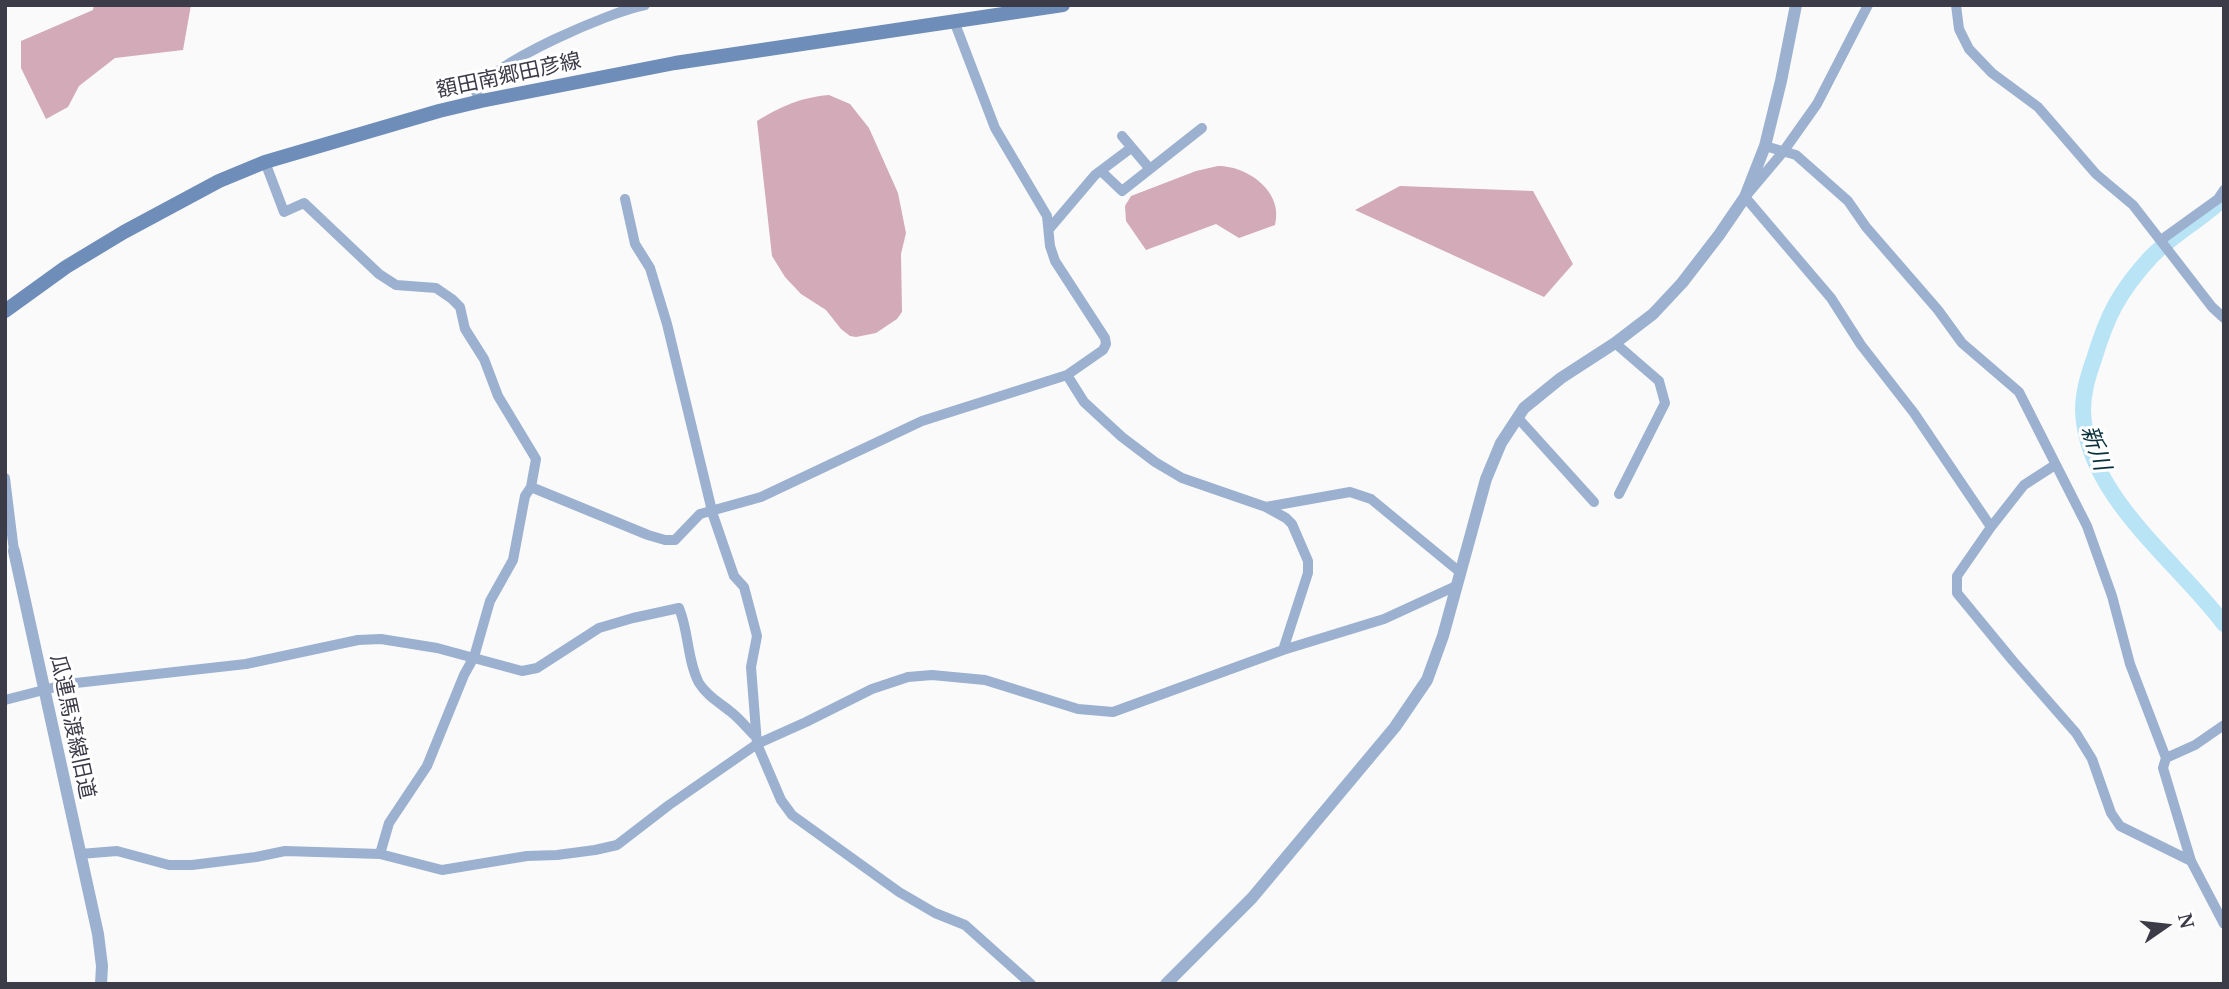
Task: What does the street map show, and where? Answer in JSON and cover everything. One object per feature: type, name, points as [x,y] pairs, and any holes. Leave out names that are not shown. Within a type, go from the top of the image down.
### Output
[{"type":"main road","name":"額田南郷田彦線","points":[[5,311],[66,267],[124,232],[219,181],[265,162],[481,101],[675,64],[1063,5]]},
{"type":"street","points":[[481,101],[476,92],[482,80],[528,53],[593,20],[645,5]]},
{"type":"street","points":[[1745,197],[1765,146],[1796,5]]},
{"type":"street","points":[[1166,984],[1252,898],[1395,727],[1427,680],[1443,636],[1486,479],[1501,443],[1524,408],[1561,378],[1615,343],[1653,314],[1682,283],[1817,104],[1868,5]]},
{"type":"street","points":[[1956,5],[1959,29],[1969,49],[1992,73],[2038,107],[2096,174],[2133,205],[2212,307],[2224,318]]},
{"type":"street","points":[[531,487],[665,540],[675,540],[700,514],[761,497],[922,421],[1067,375],[1103,350],[1105,338],[1055,261],[1050,246],[1047,216],[995,128],[954,21]]},
{"type":"street","points":[[1101,171],[1122,191],[1202,128]]},
{"type":"street","points":[[1122,136],[1150,169]]},
{"type":"street","points":[[1765,146],[1796,155],[1848,201],[1866,227],[1938,310],[1962,343],[2019,392],[2087,526],[2112,596],[2130,664],[2166,758],[2163,768],[2191,860],[2224,924]]},
{"type":"street","points":[[1050,228],[1101,171],[1131,148]]},
{"type":"street","points":[[265,162],[284,212],[304,203],[379,274],[396,285],[436,288],[460,307],[465,328],[484,359],[498,396],[536,459],[531,487],[525,496],[513,559],[490,601],[474,657],[427,765],[389,823],[380,854]]},
{"type":"street","points":[[2164,243],[2218,199],[2224,190]]},
{"type":"street","points":[[1745,197],[1831,298],[1861,345],[1914,413],[1991,527]]},
{"type":"street","points":[[625,199],[635,244],[650,268],[667,324],[713,515],[734,576],[744,587],[757,636],[751,667],[756,740],[780,800],[792,815],[900,892],[935,914],[965,925],[1031,984]]},
{"type":"street","points":[[1615,343],[1659,382],[1665,403],[1619,494]]},
{"type":"street","points":[[1067,375],[1084,402],[1122,437],[1155,461],[1182,478],[1266,507],[1292,524],[1308,561],[1308,573],[1283,650]]},
{"type":"street","points":[[1518,418],[1594,502]]},
{"type":"street","points":[[2055,466],[2024,485],[1991,527],[1957,576],[1959,598],[2077,733],[2092,759],[2111,813],[2120,826],[2191,860]]},
{"type":"street","name":"瓜連馬渡線旧道","points":[[5,478],[15,551],[101,950],[101,984]]},
{"type":"street","points":[[1266,507],[1350,492],[1360,495],[1371,499],[1461,573]]},
{"type":"street","points":[[80,854],[117,851],[170,865],[192,865],[256,857],[285,850],[380,854],[442,870],[617,845],[756,740],[806,723],[872,689],[908,677],[932,675],[985,680],[1078,709],[1113,712],[1283,650],[1384,619],[1456,586]]},
{"type":"street","points":[[5,701],[67,684],[246,664],[358,640],[381,639],[424,645],[522,671],[537,668],[599,628],[679,608],[699,682],[711,698],[731,712],[756,740]]},
{"type":"street","points":[[2166,758],[2195,745],[2224,725]]},
{"type":"shaded area","points":[[94,5],[191,5],[183,50],[115,58],[79,86],[68,107],[46,119],[21,68],[21,41],[93,10]]},
{"type":"shaded area","points":[[829,95],[850,104],[869,128],[898,193],[906,233],[901,254],[902,312],[897,319],[876,333],[856,337],[841,329],[826,310],[801,294],[785,277],[772,256],[757,121],[791,104]]},
{"type":"shaded area","points":[[1218,166],[1241,171],[1261,183],[1274,202],[1275,225],[1239,238],[1216,224],[1146,250],[1126,221],[1125,206],[1131,196],[1196,171]]},
{"type":"shaded area","points":[[1400,186],[1533,191],[1573,264],[1544,297],[1355,210]]},
{"type":"waterway","name":"新川","points":[[2224,198],[2150,258],[2122,294],[2109,317],[2099,344],[2086,384],[2083,411],[2088,442],[2100,471],[2117,499],[2137,526],[2224,624]]}]
